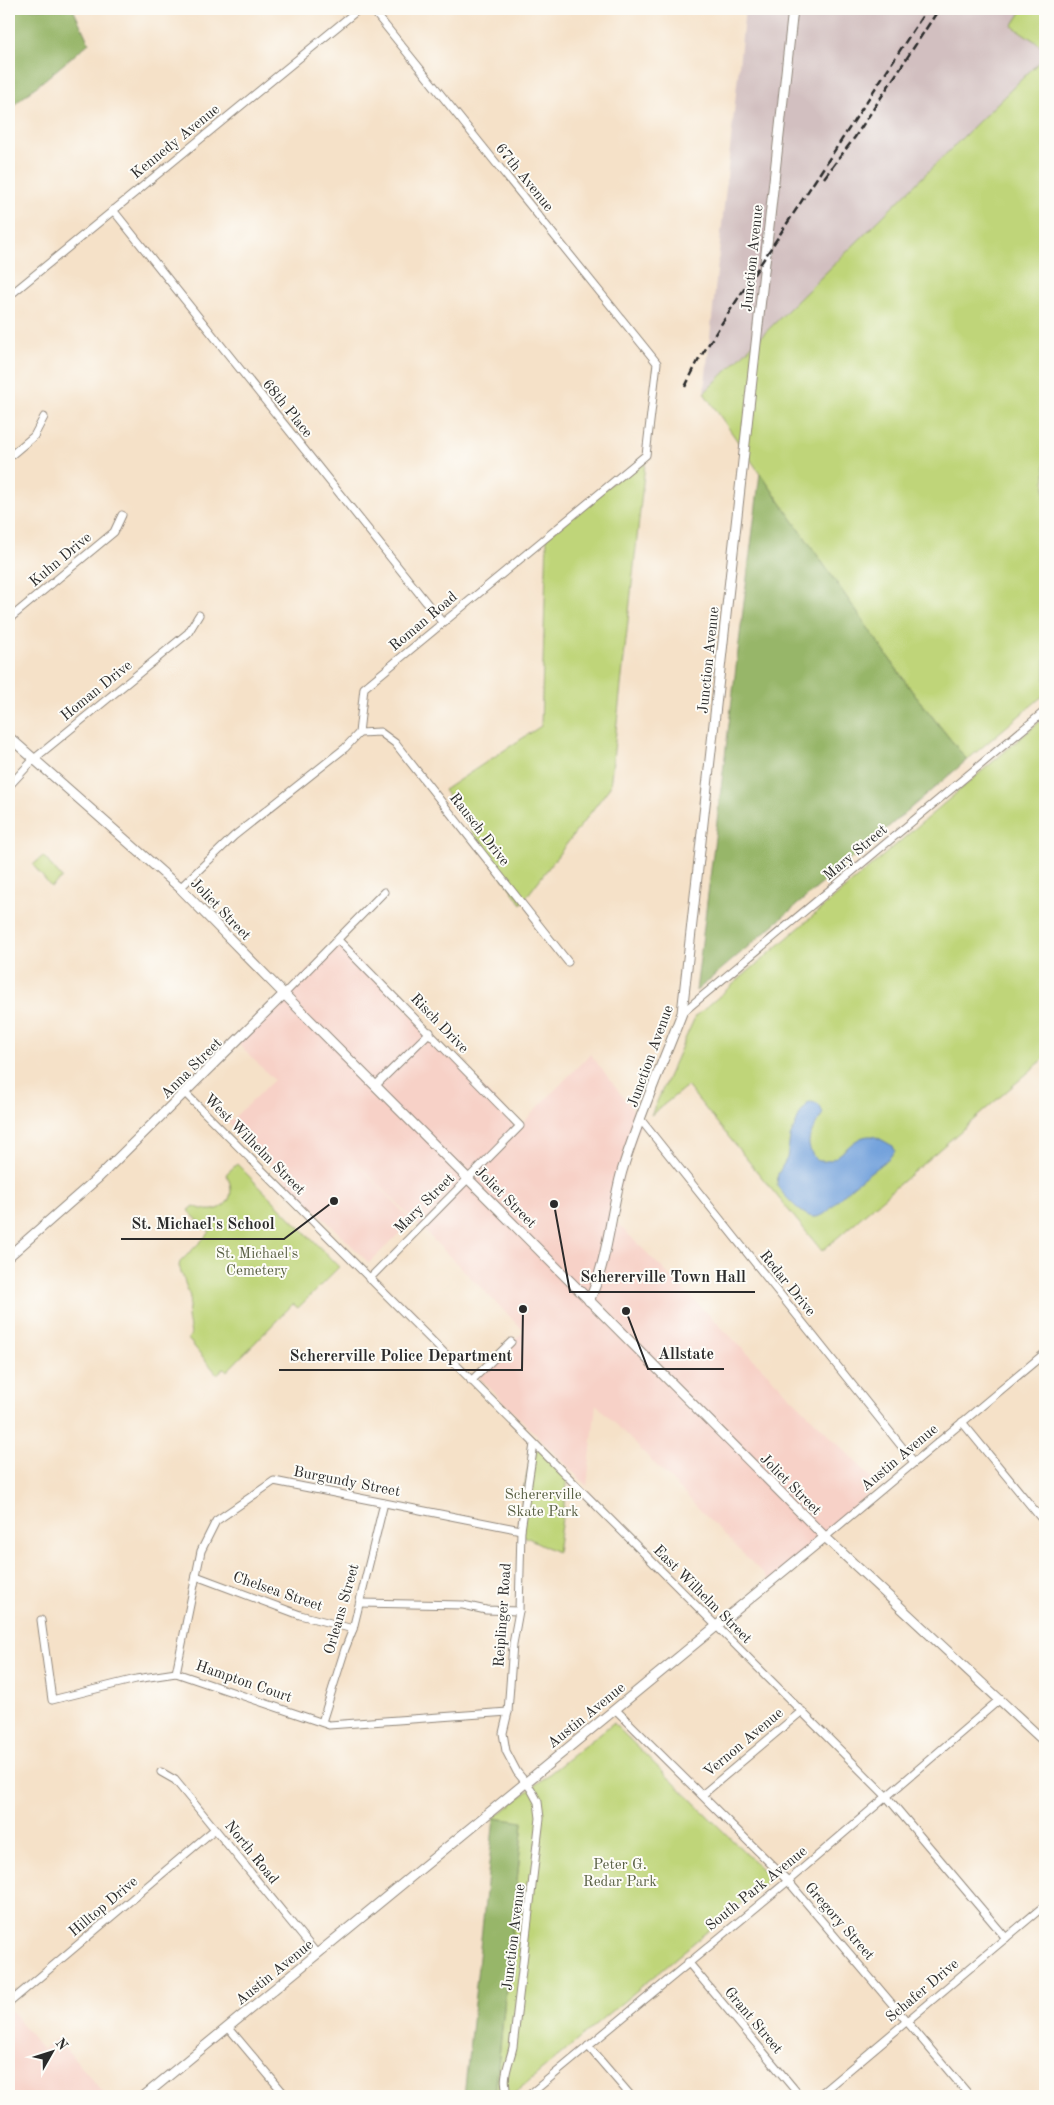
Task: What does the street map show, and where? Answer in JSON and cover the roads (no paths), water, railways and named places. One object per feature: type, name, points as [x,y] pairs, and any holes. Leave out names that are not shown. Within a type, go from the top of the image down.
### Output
[{"type":"street","name":"Kennedy Avenue","points":[[9,296],[359,9]]},
{"type":"street","name":"67th Avenue","points":[[372,9],[657,363]]},
{"type":"street","name":"Junction Avenue","points":[[589,1301],[595,1288],[610,1217],[623,1170],[682,1013],[793,9]]},
{"type":"street","name":"68th Place","points":[[113,210],[442,622]]},
{"type":"street","name":"Roman Road","points":[[358,733],[364,688],[646,455],[657,363]]},
{"type":"street","points":[[9,457],[34,436],[44,417]]},
{"type":"street","name":"Kuhn Drive","points":[[9,619],[114,532],[122,515]]},
{"type":"street","name":"Homan Drive","points":[[9,786],[34,759],[188,633],[199,615]]},
{"type":"street","name":"Mary Street","points":[[682,1013],[1045,711]]},
{"type":"street","name":"Rausch Drive","points":[[358,733],[380,732],[395,743],[568,962]]},
{"type":"street","points":[[180,888],[234,836],[345,748],[358,733]]},
{"type":"street","name":"Joliet Street","points":[[9,736],[180,888],[825,1537],[1045,1742]]},
{"type":"street","name":"Anna Street","points":[[9,1256],[99,1177],[185,1094],[384,892]]},
{"type":"street","name":"Risch Drive","points":[[338,940],[520,1126]]},
{"type":"street","points":[[375,1086],[430,1032]]},
{"type":"street","name":"West Wilhelm Street","points":[[185,1094],[370,1278]]},
{"type":"street","name":"Redar Drive","points":[[641,1120],[914,1462]]},
{"type":"street","name":"Mary Street","points":[[370,1278],[520,1126]]},
{"type":"street","name":"East Wilhelm Street","points":[[370,1278],[886,1797],[1006,1938]]},
{"type":"street","points":[[471,1381],[511,1342]]},
{"type":"street","name":"Austin Avenue","points":[[144,2096],[825,1537],[1045,1353]]},
{"type":"street","points":[[962,1422],[1045,1524]]},
{"type":"street","name":"Reiplinger Road","points":[[526,1782],[517,1772],[506,1750],[503,1733],[508,1712],[513,1644],[519,1611],[520,1530],[534,1444]]},
{"type":"street","name":"Burgundy Street","points":[[176,1673],[201,1551],[216,1521],[274,1481],[520,1530]]},
{"type":"street","name":"Orleans Street","points":[[322,1722],[353,1629],[384,1503]]},
{"type":"street","name":"Chelsea Street","points":[[196,1576],[300,1615],[353,1629]]},
{"type":"street","points":[[360,1604],[463,1605],[486,1610],[519,1611]]},
{"type":"street","name":"Hampton Court","points":[[41,1620],[52,1700],[136,1679],[176,1673],[329,1725],[508,1712]]},
{"type":"street","name":"South Park Avenue","points":[[528,2096],[788,1881],[999,1700]]},
{"type":"street","name":"Gregory Street","points":[[615,1709],[788,1881],[970,2096]]},
{"type":"street","name":"Vernon Avenue","points":[[702,1795],[802,1711]]},
{"type":"street","name":"North Road","points":[[161,1772],[175,1780],[317,1954]]},
{"type":"street","name":"Junction Avenue","points":[[508,2096],[504,2076],[514,2047],[540,1818],[538,1802],[526,1782]]},
{"type":"street","name":"Hilltop Drive","points":[[9,2003],[215,1829]]},
{"type":"street","name":"Schafer Drive","points":[[818,2096],[1045,1905]]},
{"type":"street","name":"Grant Street","points":[[688,1962],[800,2096]]},
{"type":"street","points":[[228,2027],[286,2096]]},
{"type":"street","points":[[588,2046],[630,2096]]},
{"type":"water","points":[[809,1102],[818,1105],[823,1113],[812,1131],[809,1141],[809,1147],[816,1160],[832,1159],[857,1140],[872,1136],[893,1146],[895,1151],[889,1158],[848,1190],[828,1211],[816,1217],[811,1217],[800,1210],[777,1186],[778,1174],[787,1158],[790,1137],[800,1114]]},
{"type":"railway","points":[[685,387],[698,361],[722,323],[927,9]]},
{"type":"railway","points":[[824,178],[855,137],[939,9]]},
{"type":"place","name":"St. Michael's School","points":[[334,1201]]},
{"type":"place","name":"Schererville Town Hall","points":[[554,1204]]},
{"type":"place","name":"Schererville Police Department","points":[[523,1309]]},
{"type":"place","name":"Allstate","points":[[626,1311]]},
{"type":"park label","name":"St. Michael's Cemetery","points":[[257,1262]]},
{"type":"park label","name":"Schererville Skate Park","points":[[543,1502]]},
{"type":"park label","name":"Peter G. Redar Park","points":[[620,1872]]}]
